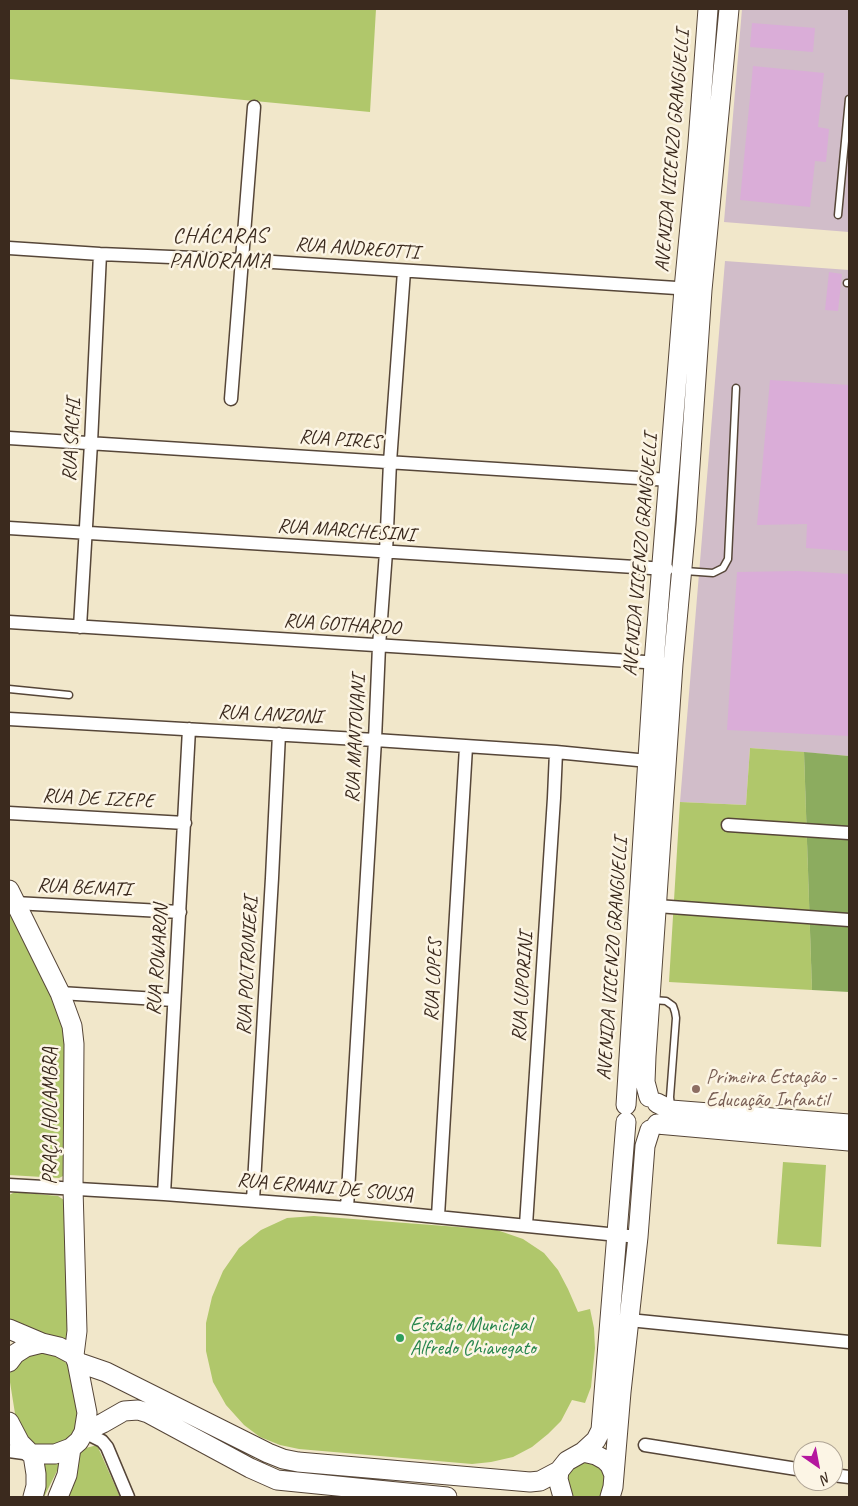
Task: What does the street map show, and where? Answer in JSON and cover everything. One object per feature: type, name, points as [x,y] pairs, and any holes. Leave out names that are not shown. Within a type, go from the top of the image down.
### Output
[{"type":"street","name":"AVENIDA VICENZO GRANGUELLI","points":[[610,1497],[614,1487],[621,1392],[638,1237],[645,1146],[660,1113],[659,1103],[645,1082],[657,906],[664,663],[672,570],[670,480],[693,289],[708,238],[708,9]]},
{"type":"street","name":"AVENIDA VICENZO GRANGUELLI","points":[[672,570],[686,524],[693,289],[688,236],[707,143],[729,9]]},
{"type":"street","points":[[231,399],[254,107]]},
{"type":"street","name":"RUA ANDREOTTI","points":[[9,248],[242,260],[404,272],[693,289]]},
{"type":"street","name":"RUA SACHI","points":[[80,627],[100,254]]},
{"type":"street","name":"RUA MANTOVANI","points":[[347,1208],[390,462],[404,272]]},
{"type":"street","name":"RUA PIRES","points":[[9,438],[670,480]]},
{"type":"street","name":"RUA MARCHESINI","points":[[9,528],[672,570]]},
{"type":"street","name":"RUA GOTHARDO","points":[[9,622],[664,663]]},
{"type":"street","name":"AVENIDA VICENZO GRANGUELLI","points":[[9,1329],[42,1343],[59,1347],[75,1358],[268,1453],[298,1462],[530,1482],[540,1481],[559,1471],[567,1461],[583,1452],[596,1440],[601,1430],[617,1235],[648,761],[664,663]]},
{"type":"street","name":"RUA LANZONI","points":[[9,719],[375,740],[556,752],[648,761]]},
{"type":"street","name":"RUA ROWARON","points":[[164,1194],[189,729]]},
{"type":"street","name":"RUA POLTRONIERI","points":[[253,1200],[279,734]]},
{"type":"street","name":"RUA LOPES","points":[[438,1216],[466,746]]},
{"type":"street","name":"RUA LUPORINI","points":[[526,1225],[556,752]]},
{"type":"street","name":"RUA DE IZEPE","points":[[9,813],[185,823]]},
{"type":"street","points":[[728,825],[849,833]]},
{"type":"street","name":"RUA BENATI","points":[[12,896],[180,912]]},
{"type":"street","name":"PRAÇA HOLAMBRA","points":[[12,896],[60,993],[72,1026],[74,1044],[75,1358],[87,1412],[84,1432]]},
{"type":"street","points":[[657,906],[849,920]]},
{"type":"street","points":[[60,993],[174,1000]]},
{"type":"street","name":"AVENIDA VICENZO GRANGUELLI","points":[[626,1114],[634,1098],[644,1096],[659,1103]]},
{"type":"street","points":[[659,1103],[849,1124]]},
{"type":"street","points":[[626,1114],[629,1127],[639,1131],[654,1127],[849,1140]]},
{"type":"street","name":"RUA ERNANI DE SOUSA","points":[[9,1185],[253,1200],[438,1216],[638,1237]]},
{"type":"street","points":[[629,1320],[849,1342]]},
{"type":"street","points":[[9,1362],[15,1354],[26,1347],[42,1343]]},
{"type":"street","points":[[9,1451],[55,1454],[71,1448],[80,1441],[84,1432],[124,1411],[138,1410],[148,1413],[250,1468],[277,1480],[447,1497]]},
{"type":"street","points":[[9,1422],[20,1442],[32,1454],[36,1474],[36,1486],[33,1497]]},
{"type":"street","points":[[84,1432],[102,1441],[107,1447],[128,1497]]},
{"type":"street","points":[[645,1445],[793,1468]]},
{"type":"street","points":[[58,1497],[67,1475],[71,1448]]},
{"type":"street","points":[[583,1452],[596,1455],[605,1460],[610,1465],[614,1475]]},
{"type":"street","points":[[559,1471],[558,1479],[563,1497]]},
{"type":"lane","points":[[838,215],[849,99]]},
{"type":"lane","points":[[688,236],[708,238]]},
{"type":"lane","points":[[672,570],[713,573],[723,568],[728,559],[736,388]]},
{"type":"lane","points":[[9,689],[69,695]]},
{"type":"lane","points":[[650,1000],[666,1001],[672,1006],[676,1018],[670,1097],[659,1103]]},
{"type":"shaded area","points":[[742,9],[849,9],[849,232],[724,222]]},
{"type":"shaded area","points":[[725,261],[849,270],[849,756],[750,748],[746,805],[680,802]]},
{"type":"green space","points":[[9,9],[376,9],[370,112],[9,79]]},
{"type":"green space","points":[[750,748],[804,752],[812,990],[669,982],[680,802],[746,805]]},
{"type":"green space","points":[[804,752],[849,756],[849,992],[812,990]]},
{"type":"green space","points":[[9,908],[54,1002],[65,1031],[65,1175],[59,1178],[9,1175]]},
{"type":"green space","points":[[783,1162],[826,1165],[821,1247],[777,1244]]},
{"type":"green space","points":[[15,1192],[58,1196],[64,1200],[68,1340],[65,1342],[9,1321],[9,1195]]},
{"type":"green space","name":"Estádio Municipal Alfredo Chiavegato","points":[[314,1216],[497,1230],[523,1239],[544,1253],[558,1270],[578,1312],[590,1309],[594,1328],[595,1348],[591,1387],[585,1403],[572,1400],[561,1421],[532,1447],[513,1457],[472,1464],[299,1449],[280,1445],[260,1437],[244,1425],[226,1405],[213,1382],[206,1351],[206,1323],[212,1297],[223,1271],[239,1248],[261,1230],[287,1218]]},
{"type":"green space","points":[[35,1350],[58,1355],[67,1364],[74,1377],[80,1419],[77,1433],[58,1449],[35,1447],[17,1426],[9,1376],[14,1362]]},
{"type":"green space","points":[[97,1445],[120,1497],[63,1497],[81,1451]]},
{"type":"green space","points":[[40,1460],[59,1461],[58,1469],[44,1497],[40,1497]]},
{"type":"green space","points":[[590,1460],[605,1472],[604,1491],[599,1497],[573,1497],[568,1492],[567,1471],[571,1465]]},
{"type":"building","points":[[752,23],[815,28],[813,52],[750,47]]},
{"type":"building","points":[[753,66],[824,73],[818,127],[829,129],[826,162],[815,161],[810,207],[740,200]]},
{"type":"building","points":[[829,272],[842,274],[838,311],[825,310]]},
{"type":"building","points":[[770,380],[849,385],[849,551],[806,548],[807,524],[757,525]]},
{"type":"building","points":[[797,571],[849,574],[849,736],[727,730],[737,572]]},
{"type":"place","name":"Primeira Estação - Educação Infantil","points":[[696,1089]]},
{"type":"place","name":"Estádio Municipal Alfredo Chiavegato","points":[[400,1338]]},
{"type":"district","name":"CHÁCARAS PANORAMA","points":[[220,248]]}]
